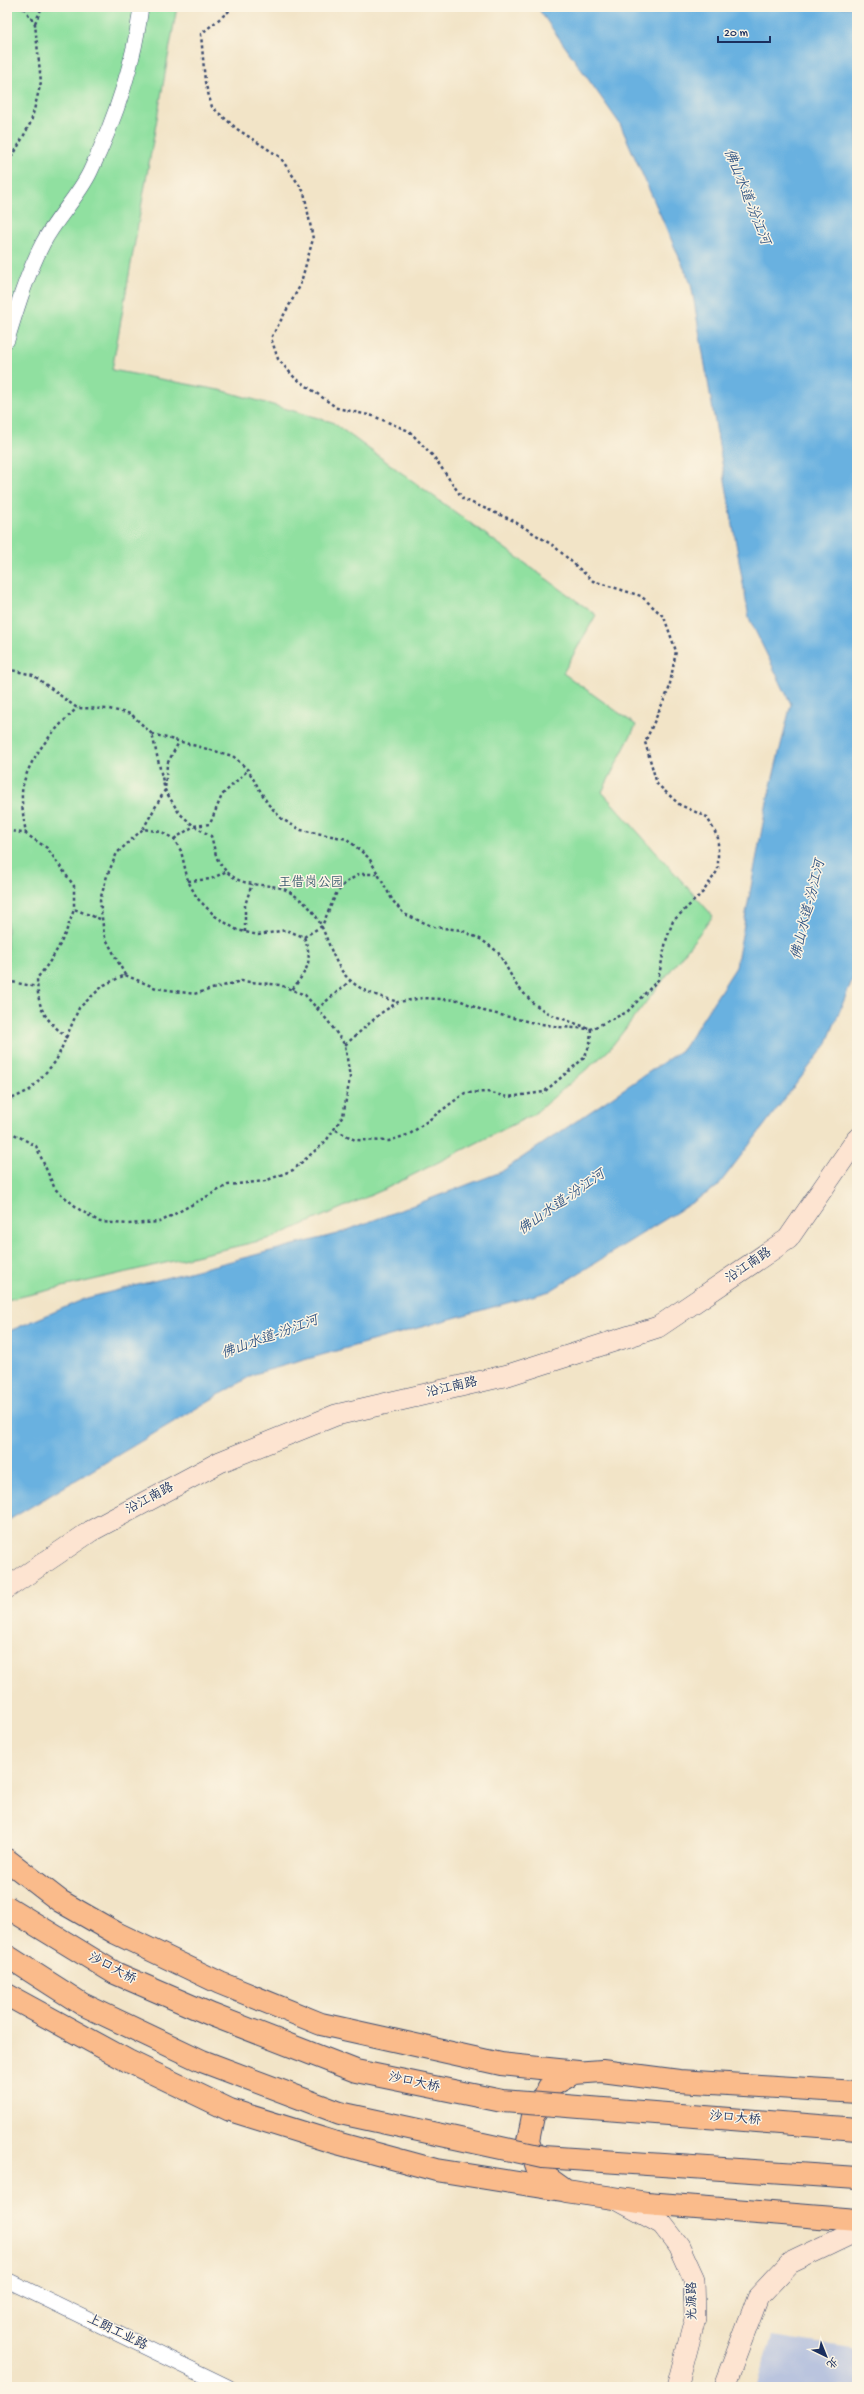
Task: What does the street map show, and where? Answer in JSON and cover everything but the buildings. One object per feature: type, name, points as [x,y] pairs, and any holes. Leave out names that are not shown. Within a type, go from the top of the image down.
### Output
[{"type":"main road","points":[[7,1860],[60,1901],[116,1933],[220,1983],[321,2024],[501,2064],[579,2072],[602,2071],[679,2081],[857,2092]]},
{"type":"main road","name":"沙口大桥","points":[[7,1907],[115,1973],[212,2015],[356,2071],[502,2101],[857,2129]]},
{"type":"main road","points":[[7,1956],[82,2004],[202,2061],[340,2113],[543,2157],[857,2178]]},
{"type":"main road","points":[[7,1995],[128,2061],[230,2110],[334,2142],[436,2170],[617,2200],[857,2220]]},
{"type":"main road","points":[[570,2192],[566,2191],[538,2171],[528,2141],[533,2116],[549,2087],[574,2073],[579,2072]]},
{"type":"street","points":[[7,340],[19,300],[44,243],[90,174],[117,109],[137,41],[140,7]]},
{"type":"street","name":"沿江南路","points":[[7,1588],[91,1531],[220,1462],[322,1420],[336,1415],[508,1375],[658,1327],[788,1239],[857,1139]]},
{"type":"street","name":"光源路","points":[[617,2200],[662,2224],[679,2246],[694,2279],[695,2319],[677,2387]]},
{"type":"street","points":[[724,2387],[758,2297],[790,2263],[857,2231]]},
{"type":"street","name":"上朗工业路","points":[[7,2280],[228,2387]]},
{"type":"path","points":[[7,161],[15,152],[31,122],[41,82],[35,24],[24,7]]},
{"type":"path","points":[[35,24],[42,7]]},
{"type":"path","points":[[234,7],[201,34],[205,82],[212,107],[237,129],[280,157],[304,192],[313,239],[300,286],[271,338],[278,359],[294,376],[337,408],[373,416],[410,431],[434,457],[463,499],[512,520],[554,546],[593,582],[641,596],[664,617],[676,650],[669,689],[645,742],[657,784],[680,805],[706,818],[718,838],[718,870],[703,892],[673,921],[666,941],[658,980],[627,1012],[591,1029],[530,1022],[484,1010],[458,1000],[423,998],[398,1002],[381,1012],[345,1045]]},
{"type":"path","points":[[7,669],[33,675],[77,708],[109,709],[131,714],[152,734],[233,756],[248,770],[268,804],[282,819],[301,830],[347,839],[369,858],[392,901],[404,914],[434,927],[461,930],[482,940],[498,952],[517,986],[533,1003],[549,1014],[591,1029]]},
{"type":"path","points":[[26,834],[23,786],[35,759],[51,734],[77,708]]},
{"type":"path","points":[[152,734],[165,790],[179,813],[194,826],[211,836],[220,864],[236,880],[282,888],[303,902],[322,926],[339,967],[350,981],[371,994],[398,1002]]},
{"type":"path","points":[[7,1133],[14,1134],[36,1146],[55,1189],[80,1210],[100,1222],[128,1224],[160,1222],[228,1185],[265,1181],[293,1170],[326,1141],[343,1116],[350,1078],[345,1045],[305,995],[280,985],[241,981],[194,994],[156,988],[125,975],[104,935],[100,919],[100,900],[107,876],[118,853],[143,829],[165,790],[167,764],[179,742]]},
{"type":"path","points":[[174,839],[194,826],[210,824],[222,795],[248,770]]},
{"type":"path","points":[[143,829],[162,832],[174,839],[181,851],[188,880],[197,898],[215,916],[237,930],[245,932],[258,935],[286,930],[304,938],[310,954],[306,972],[292,990]]},
{"type":"path","points":[[7,830],[26,834],[47,848],[63,868],[74,886],[74,909],[68,932],[51,962],[37,978],[37,1002],[49,1022],[67,1038]]},
{"type":"path","points":[[188,880],[211,878],[227,871]]},
{"type":"path","points":[[304,938],[322,926],[336,894],[344,884],[359,874],[378,874]]},
{"type":"path","points":[[245,932],[245,904],[252,884]]},
{"type":"path","points":[[74,909],[100,919]]},
{"type":"path","points":[[7,1101],[30,1090],[56,1061],[79,1008],[104,985],[125,975]]},
{"type":"path","points":[[7,981],[37,987]]},
{"type":"path","points":[[317,1009],[350,981]]},
{"type":"path","points":[[334,1129],[355,1140],[389,1141],[410,1134],[465,1093],[487,1092],[508,1098],[544,1092],[584,1058],[590,1044],[591,1029]]},
{"type":"shaded area","points":[[772,2336],[857,2349],[857,2387],[757,2387]]},
{"type":"green space","name":"王借岗公园","points":[[7,7],[177,7],[112,370],[224,391],[332,422],[596,615],[563,673],[636,725],[602,792],[713,916],[608,1051],[534,1114],[383,1190],[272,1238],[7,1300]]},
{"type":"water","name":"佛山水道-汾江河","points":[[537,7],[854,7],[857,32],[857,968],[826,1045],[717,1187],[550,1291],[254,1374],[7,1521],[7,1332],[87,1298],[337,1234],[501,1172],[683,1049],[736,967],[767,802],[791,704],[749,618],[691,284],[620,124]]}]
